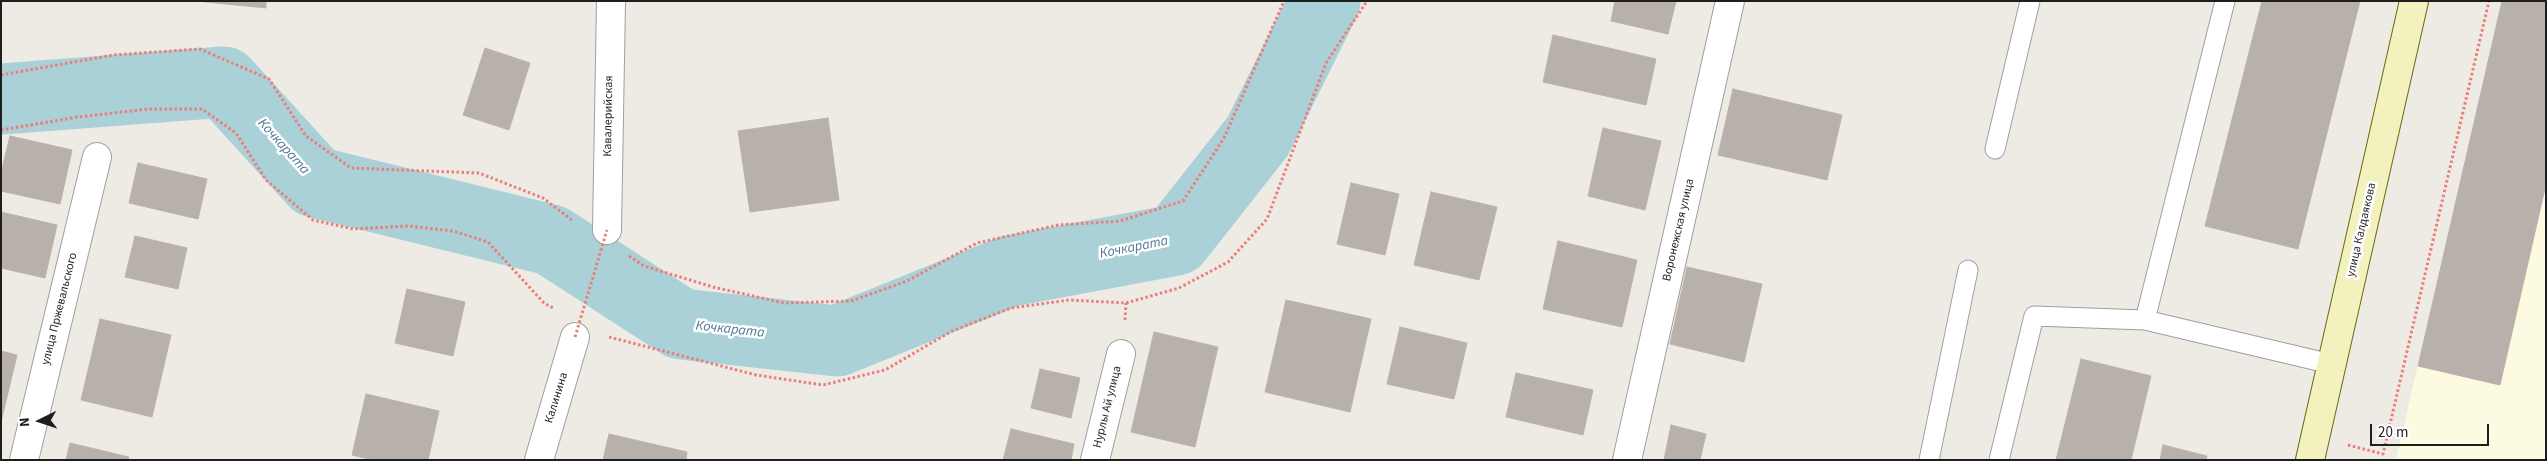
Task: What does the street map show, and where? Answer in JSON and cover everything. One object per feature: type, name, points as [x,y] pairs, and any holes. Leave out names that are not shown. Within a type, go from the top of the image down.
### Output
[{"type":"street","name":"Кавалерийская","points":[[608,240],[610,1]]},
{"type":"street","name":"Воронежская улица","points":[[1627,460],[1730,1]]},
{"type":"street","name":"улица Калдаякова","points":[[2312,448],[2414,1]]},
{"type":"street","name":"улица Пржевальского","points":[[24,460],[97,157]]},
{"type":"street","name":"Калинина","points":[[539,460],[578,327]]},
{"type":"street","name":"Нурлы Ай улица","points":[[1095,460],[1121,354]]},
{"type":"lane","points":[[1996,149],[2030,1]]},
{"type":"lane","points":[[2145,320],[2225,1]]},
{"type":"lane","points":[[1929,460],[1968,270]]},
{"type":"lane","points":[[1999,460],[2034,316],[2145,320],[2331,364]]},
{"type":"path","points":[[578,327],[608,240],[653,268],[713,287],[784,302],[851,301],[907,281],[977,242],[1058,225],[1120,221],[1183,201],[1224,138],[1284,1]]},
{"type":"path","points":[[605,336],[756,375],[823,385],[885,370],[952,331],[1011,308],[1069,300],[1126,303],[1179,288],[1228,262],[1267,219],[1326,63],[1367,1]]},
{"type":"path","points":[[2382,460],[2489,1]]},
{"type":"path","points":[[1,75],[113,55],[200,49],[269,79],[306,136],[351,168],[479,173],[543,198],[576,223]]},
{"type":"path","points":[[1,130],[78,117],[149,109],[202,109],[236,133],[266,180],[313,220],[353,229],[409,226],[453,231],[488,242],[544,303],[561,313]]},
{"type":"path","points":[[2312,448],[2383,454]]},
{"type":"shaded area","points":[[2502,1],[2546,1],[2546,460],[2396,460]]},
{"type":"building","points":[[196,1],[266,1],[266,8]]},
{"type":"building","points":[[1615,1],[1676,1],[1668,34],[1611,21]]},
{"type":"building","points":[[2262,1],[2360,1],[2298,249],[2205,226]]},
{"type":"building","points":[[2502,1],[2546,1],[2546,184],[2500,385],[2418,366]]},
{"type":"building","points":[[1553,35],[1656,59],[1646,105],[1543,82]]},
{"type":"building","points":[[485,48],[530,63],[509,130],[463,115]]},
{"type":"building","points":[[1733,89],[1842,115],[1827,180],[1718,155]]},
{"type":"building","points":[[828,118],[839,200],[750,212],[738,131]]},
{"type":"building","points":[[1603,128],[1661,141],[1645,210],[1588,196]]},
{"type":"building","points":[[10,136],[72,150],[60,204],[1,191],[1,173]]},
{"type":"building","points":[[138,163],[207,179],[198,219],[129,203]]},
{"type":"building","points":[[1351,183],[1399,194],[1385,255],[1337,244]]},
{"type":"building","points":[[1431,192],[1497,207],[1479,280],[1414,265]]},
{"type":"building","points":[[1,212],[57,225],[45,278],[1,268]]},
{"type":"building","points":[[135,236],[187,248],[178,289],[125,277]]},
{"type":"building","points":[[1558,241],[1637,260],[1622,327],[1543,309]]},
{"type":"building","points":[[1687,267],[1762,284],[1744,362],[1670,344]]},
{"type":"building","points":[[407,289],[465,302],[453,356],[395,343]]},
{"type":"building","points":[[1286,300],[1371,319],[1350,412],[1265,392]]},
{"type":"building","points":[[100,319],[171,335],[152,417],[81,400]]},
{"type":"building","points":[[1400,327],[1467,343],[1454,399],[1387,384]]},
{"type":"building","points":[[1154,332],[1218,347],[1195,447],[1131,432]]},
{"type":"building","points":[[1,351],[17,355],[1,422]]},
{"type":"building","points":[[2081,359],[2151,376],[2131,460],[2056,460]]},
{"type":"building","points":[[1040,369],[1080,378],[1071,418],[1031,408]]},
{"type":"building","points":[[1516,373],[1593,390],[1583,435],[1506,417]]},
{"type":"building","points":[[366,394],[439,411],[428,460],[373,460],[352,455]]},
{"type":"building","points":[[1671,425],[1706,434],[1700,460],[1664,460]]},
{"type":"building","points":[[1011,429],[1074,444],[1071,460],[1003,460]]},
{"type":"building","points":[[609,434],[687,452],[686,460],[603,460]]},
{"type":"building","points":[[70,443],[129,457],[128,460],[66,460]]},
{"type":"building","points":[[2163,445],[2207,456],[2206,460],[2160,460]]},
{"type":"waterway","name":"Кочкарата","points":[[1,99],[224,82],[315,182],[551,240],[681,324],[837,341],[1010,271],[1176,240],[1258,136],[1325,1]]}]
